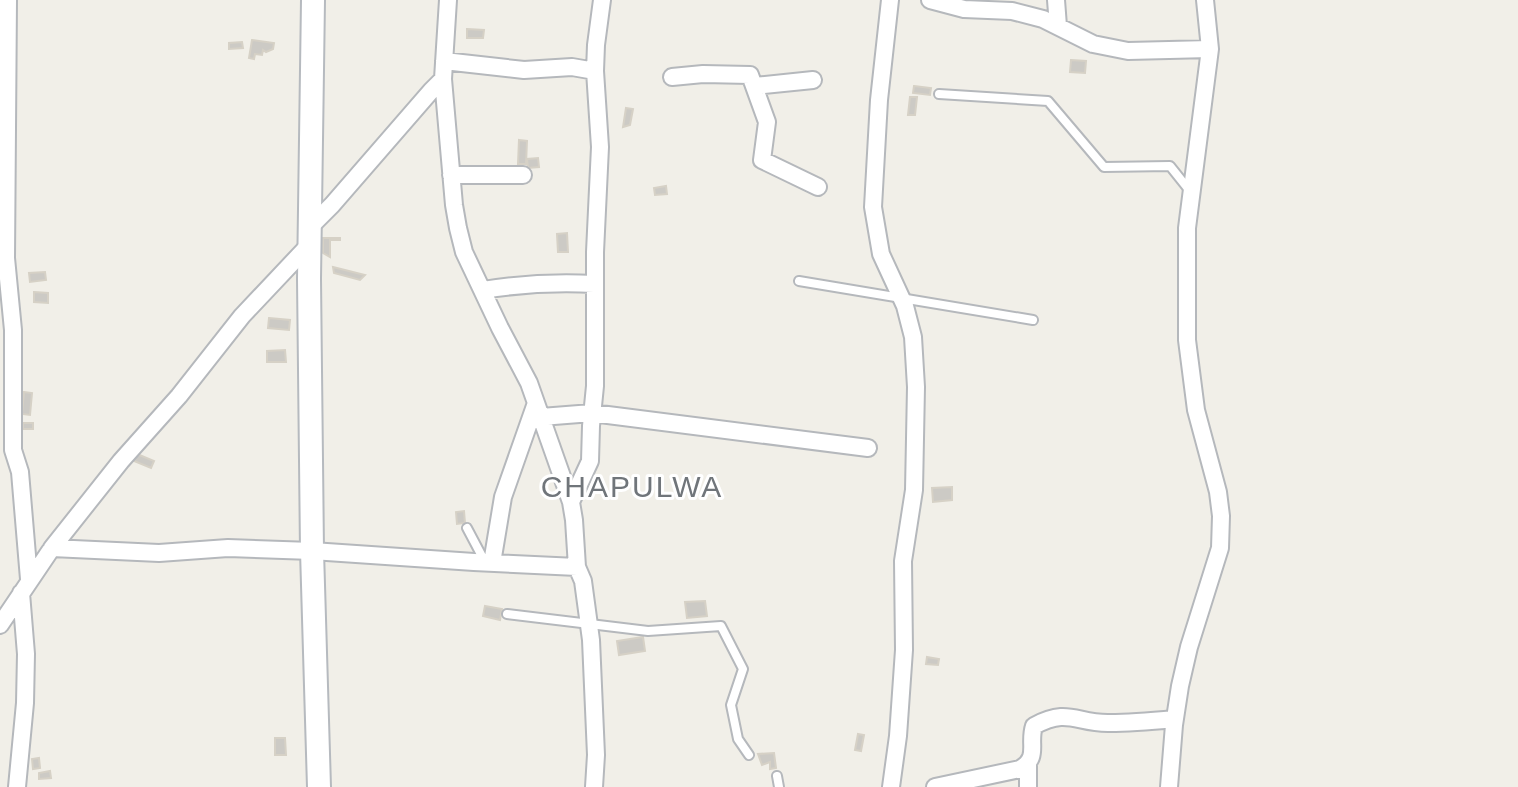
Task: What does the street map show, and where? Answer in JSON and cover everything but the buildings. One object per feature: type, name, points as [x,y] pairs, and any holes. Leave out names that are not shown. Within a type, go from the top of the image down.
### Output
[{"type":"street","points":[[8,0],[3,197],[13,330],[6,450],[20,472],[25,586],[25,703],[17,787]]},
{"type":"street","points":[[313,0],[309,236],[312,551],[319,787]]},
{"type":"street","points":[[448,0],[443,79],[458,228],[464,252],[529,383],[571,502],[577,567],[583,581],[591,640],[596,755],[594,787]]},
{"type":"street","points":[[571,502],[590,461],[595,386],[594,284],[600,147],[595,71],[602,0]]},
{"type":"street","points":[[890,0],[879,100],[873,207],[881,254],[901,298],[913,337],[916,400],[914,490],[903,561],[904,650],[891,787]]},
{"type":"street","points":[[930,0],[964,9],[1019,5],[1093,44],[1128,51],[1210,49]]},
{"type":"street","points":[[1056,0],[1058,26]]},
{"type":"street","points":[[1169,787],[1175,719],[1189,647],[1220,548],[1218,492],[1196,410],[1187,340],[1187,228],[1210,49],[1205,0]]},
{"type":"street","points":[[444,61],[524,70],[572,67],[595,71]]},
{"type":"street","points":[[672,77],[750,75],[767,122],[762,160],[818,187]]},
{"type":"street","points":[[0,625],[52,548],[121,461],[186,388],[332,205],[443,79]]},
{"type":"street","points":[[754,86],[813,80]]},
{"type":"street","points":[[451,175],[523,175]]},
{"type":"street","points":[[483,290],[556,282],[594,284]]},
{"type":"street","points":[[539,410],[592,413],[868,448]]},
{"type":"street","points":[[489,563],[503,497],[539,410]]},
{"type":"street","points":[[52,548],[159,553],[228,548],[312,551],[577,567]]},
{"type":"street","points":[[935,787],[1020,769],[1033,756],[1034,726],[1048,718],[1065,715],[1107,724],[1175,719]]},
{"type":"street","points":[[1028,764],[1028,787]]},
{"type":"lane","points":[[939,94],[1048,101],[1104,167],[1170,166],[1190,192]]},
{"type":"lane","points":[[799,281],[1033,320]]},
{"type":"lane","points":[[467,528],[489,563]]},
{"type":"lane","points":[[507,614],[648,631],[721,626],[743,669],[731,705],[738,739],[749,755]]},
{"type":"lane","points":[[777,776],[779,787]]},
{"type":"district","name":"CHAPULWA","points":[[632,486]]}]
